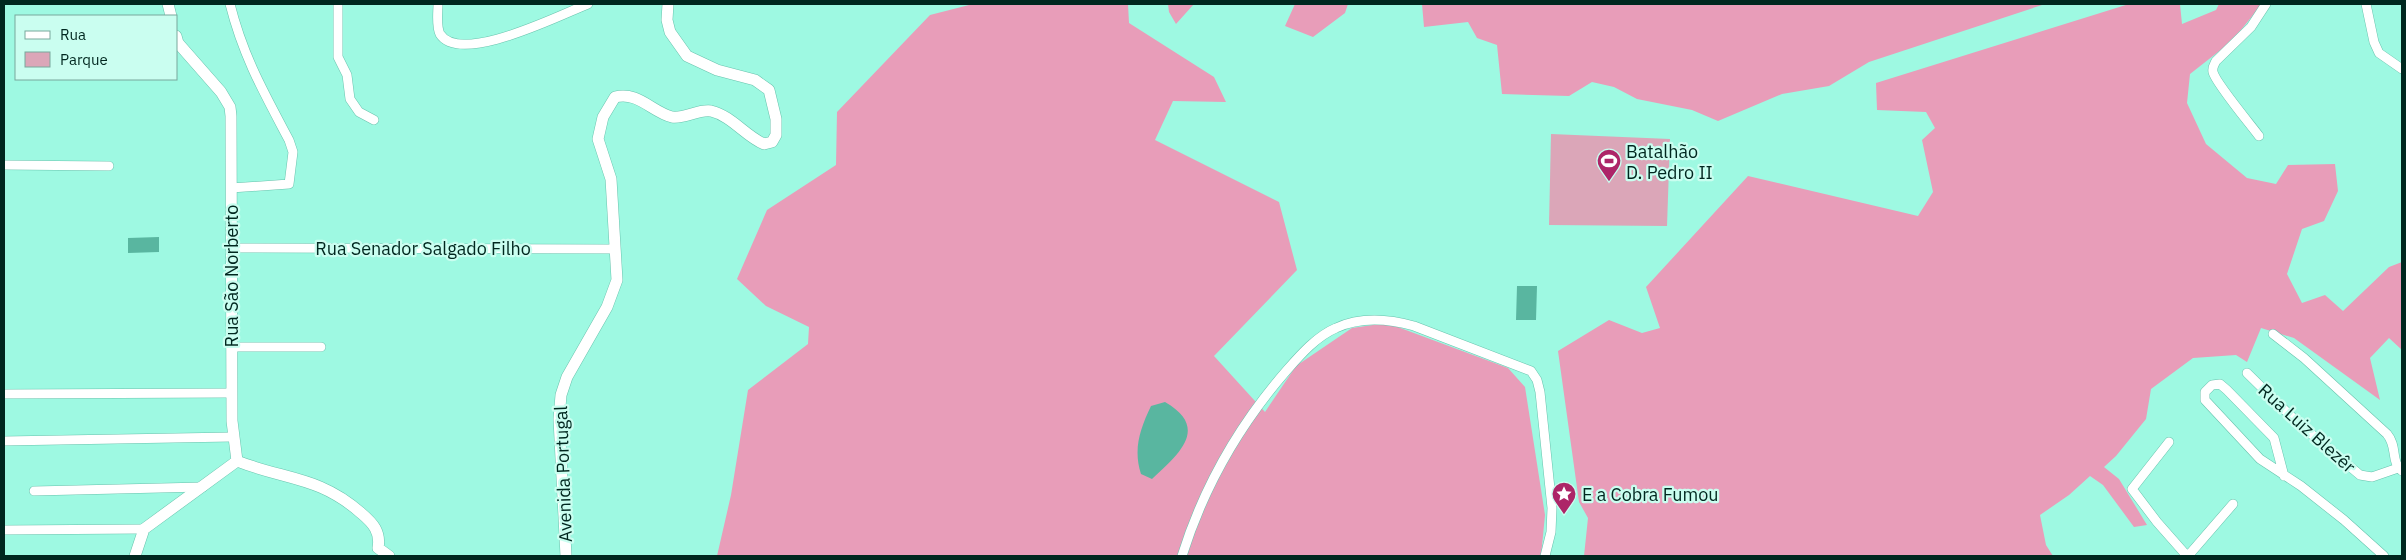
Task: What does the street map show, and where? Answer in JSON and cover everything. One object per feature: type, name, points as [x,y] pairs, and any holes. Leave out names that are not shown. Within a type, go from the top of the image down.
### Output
[{"type":"street","points":[[230,4],[240,42],[248,61],[289,140],[293,152],[290,184],[231,188]]},
{"type":"street","points":[[338,4],[338,57],[347,75],[350,99],[359,112],[374,120]]},
{"type":"street","points":[[438,4],[438,28],[441,35],[446,39],[463,45],[493,42],[588,4]]},
{"type":"street","name":"Avenida Portugal","points":[[566,556],[558,419],[561,395],[567,377],[607,306],[617,280],[610,179],[598,138],[603,117],[615,97],[628,96],[644,101],[663,113],[675,117],[710,111],[733,122],[764,144],[772,142],[776,135],[774,104],[769,90],[755,80],[717,70],[687,56],[670,32],[667,20],[668,4]]},
{"type":"street","points":[[2258,136],[2214,75],[2213,66],[2251,27],[2266,4]]},
{"type":"street","points":[[2366,4],[2369,9],[2374,42],[2379,53],[2402,69]]},
{"type":"street","name":"Rua São Norberto","points":[[178,43],[222,92],[230,107],[232,437],[237,461]]},
{"type":"street","points":[[4,165],[109,166]]},
{"type":"street","name":"Rua Senador Salgado Filho","points":[[231,248],[614,249]]},
{"type":"street","points":[[1182,556],[1192,525],[1212,480],[1252,414],[1274,385],[1311,345],[1336,328],[1364,321],[1397,321],[1531,371],[1537,380],[1540,392],[1552,508],[1551,532],[1545,556]]},
{"type":"street","name":"Rua Luiz Blezêr","points":[[2247,373],[2297,422],[2360,475],[2372,477],[2400,469],[2394,457],[2394,444],[2388,434],[2304,358],[2273,334]]},
{"type":"street","points":[[232,347],[321,347]]},
{"type":"street","points":[[2284,476],[2274,438],[2220,384],[2208,388],[2204,396],[2208,402],[2260,459],[2344,520],[2384,556]]},
{"type":"street","points":[[4,394],[232,392]]},
{"type":"street","points":[[4,441],[232,437]]},
{"type":"street","points":[[2169,442],[2132,489],[2157,522],[2187,556],[2233,504]]},
{"type":"street","points":[[4,530],[144,529],[237,461],[311,482],[334,492],[354,507],[377,530],[380,539],[378,552],[389,556]]},
{"type":"street","points":[[34,491],[203,487]]},
{"type":"street","points":[[135,556],[144,529]]},
{"type":"green space","name":"Batalhão D. Pedro II","points":[[1551,134],[1670,139],[1667,226],[1549,225]]},
{"type":"shaded area","points":[[973,4],[1128,4],[1129,23],[1214,77],[1226,102],[1173,101],[1155,140],[1279,202],[1297,270],[1214,356],[1265,412],[1296,366],[1352,328],[1387,323],[1508,368],[1525,387],[1545,515],[1541,556],[717,556],[731,495],[748,390],[808,344],[809,327],[766,306],[737,279],[767,210],[836,165],[837,112],[930,15]]},
{"type":"shaded area","points":[[1168,4],[1194,4],[1176,24],[1169,12]]},
{"type":"shaded area","points":[[1295,4],[1348,4],[1345,13],[1313,37],[1285,26]]},
{"type":"shaded area","points":[[1422,4],[2045,4],[1869,62],[1829,86],[1782,94],[1718,121],[1692,110],[1637,99],[1614,87],[1592,82],[1569,96],[1502,94],[1497,45],[1477,38],[1468,22],[1424,27]]},
{"type":"shaded area","points":[[2129,4],[2180,4],[2182,24],[2216,10],[2219,4],[2262,4],[2232,41],[2190,74],[2187,103],[2206,144],[2247,178],[2276,184],[2288,165],[2335,164],[2338,191],[2324,221],[2302,229],[2287,274],[2302,303],[2325,295],[2343,311],[2389,267],[2402,262],[2402,350],[2389,338],[2370,358],[2380,400],[2294,338],[2261,328],[2247,362],[2236,355],[2193,358],[2151,389],[2146,419],[2116,456],[2104,467],[2119,479],[2147,525],[2134,527],[2103,485],[2090,476],[2069,495],[2040,515],[2046,545],[2053,556],[1584,556],[1588,518],[1579,502],[1558,351],[1609,320],[1642,333],[1660,328],[1646,287],[1748,176],[1918,216],[1933,192],[1922,140],[1935,128],[1926,112],[1877,110],[1876,83]]},
{"type":"shaded area","points":[[159,237],[159,252],[128,253],[128,238]]},
{"type":"shaded area","points":[[1517,286],[1537,286],[1536,320],[1516,320]]},
{"type":"shaded area","points":[[1165,402],[1186,421],[1188,431],[1186,441],[1180,451],[1152,479],[1141,474],[1138,456],[1139,439],[1151,406]]},
{"type":"place","name":"Batalhão D. Pedro II","points":[[1609,182]]},
{"type":"place","name":"E a Cobra Fumou","points":[[1564,515]]}]
